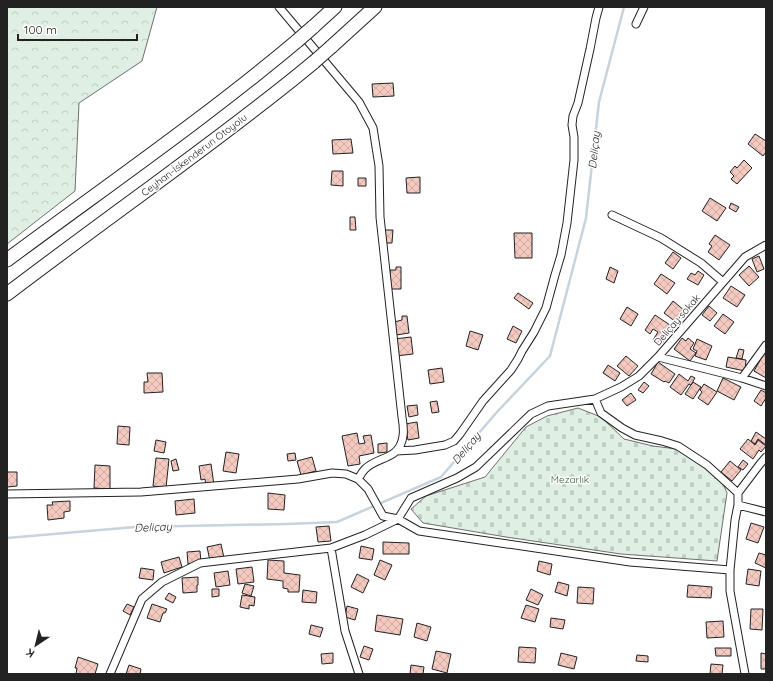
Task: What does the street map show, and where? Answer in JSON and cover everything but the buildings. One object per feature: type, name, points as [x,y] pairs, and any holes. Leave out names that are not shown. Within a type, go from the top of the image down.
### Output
[{"type":"highway","points":[[7,260],[263,70],[335,7]]},
{"type":"highway","name":"Ceyhan-İskenderun Otoyolu","points":[[7,294],[280,91],[375,7]]},
{"type":"street","points":[[279,7],[359,102],[372,128],[379,166],[380,217],[404,436],[400,446],[393,455],[365,469],[358,480]]},
{"type":"street","points":[[396,451],[415,450],[444,445],[454,441],[483,401],[511,370],[534,332],[546,308],[561,255],[567,223],[574,160],[574,136],[572,125],[573,116],[578,103],[599,7]]},
{"type":"street","points":[[636,24],[644,7]]},
{"type":"street","points":[[612,215],[661,238],[700,263],[723,282]]},
{"type":"street","name":"Deliçay sokak","points":[[398,519],[411,498],[457,478],[476,467],[531,414],[548,406],[595,399],[621,387],[639,376],[658,357],[745,257],[766,245]]},
{"type":"street","points":[[742,378],[766,345]]},
{"type":"street","points":[[658,357],[742,378],[766,386]]},
{"type":"street","points":[[595,399],[601,413],[622,428],[635,435],[678,446],[707,465],[738,493]]},
{"type":"street","points":[[745,674],[730,591],[730,570],[738,505],[738,493],[766,457]]},
{"type":"street","points":[[7,494],[141,492],[298,479],[332,473],[346,474],[358,480],[368,490],[383,516],[398,519],[419,531],[630,562],[730,570]]},
{"type":"street","points":[[738,505],[766,512]]},
{"type":"street","points":[[110,674],[142,599],[162,582],[200,563],[331,548],[398,519]]},
{"type":"street","points":[[331,548],[345,631],[359,674]]},
{"type":"green space","points":[[7,7],[157,7],[142,61],[79,103],[75,191],[7,244]]},
{"type":"green space","name":"Mezarlık","points":[[578,408],[601,417],[624,439],[653,446],[677,449],[721,479],[727,493],[717,561],[621,554],[423,523],[411,509],[426,496],[485,477],[526,427],[547,416]]},
{"type":"waterway","name":"Deliçay","points":[[7,538],[135,527],[337,522],[441,477],[497,412],[550,356],[586,218],[599,102],[624,7]]}]
